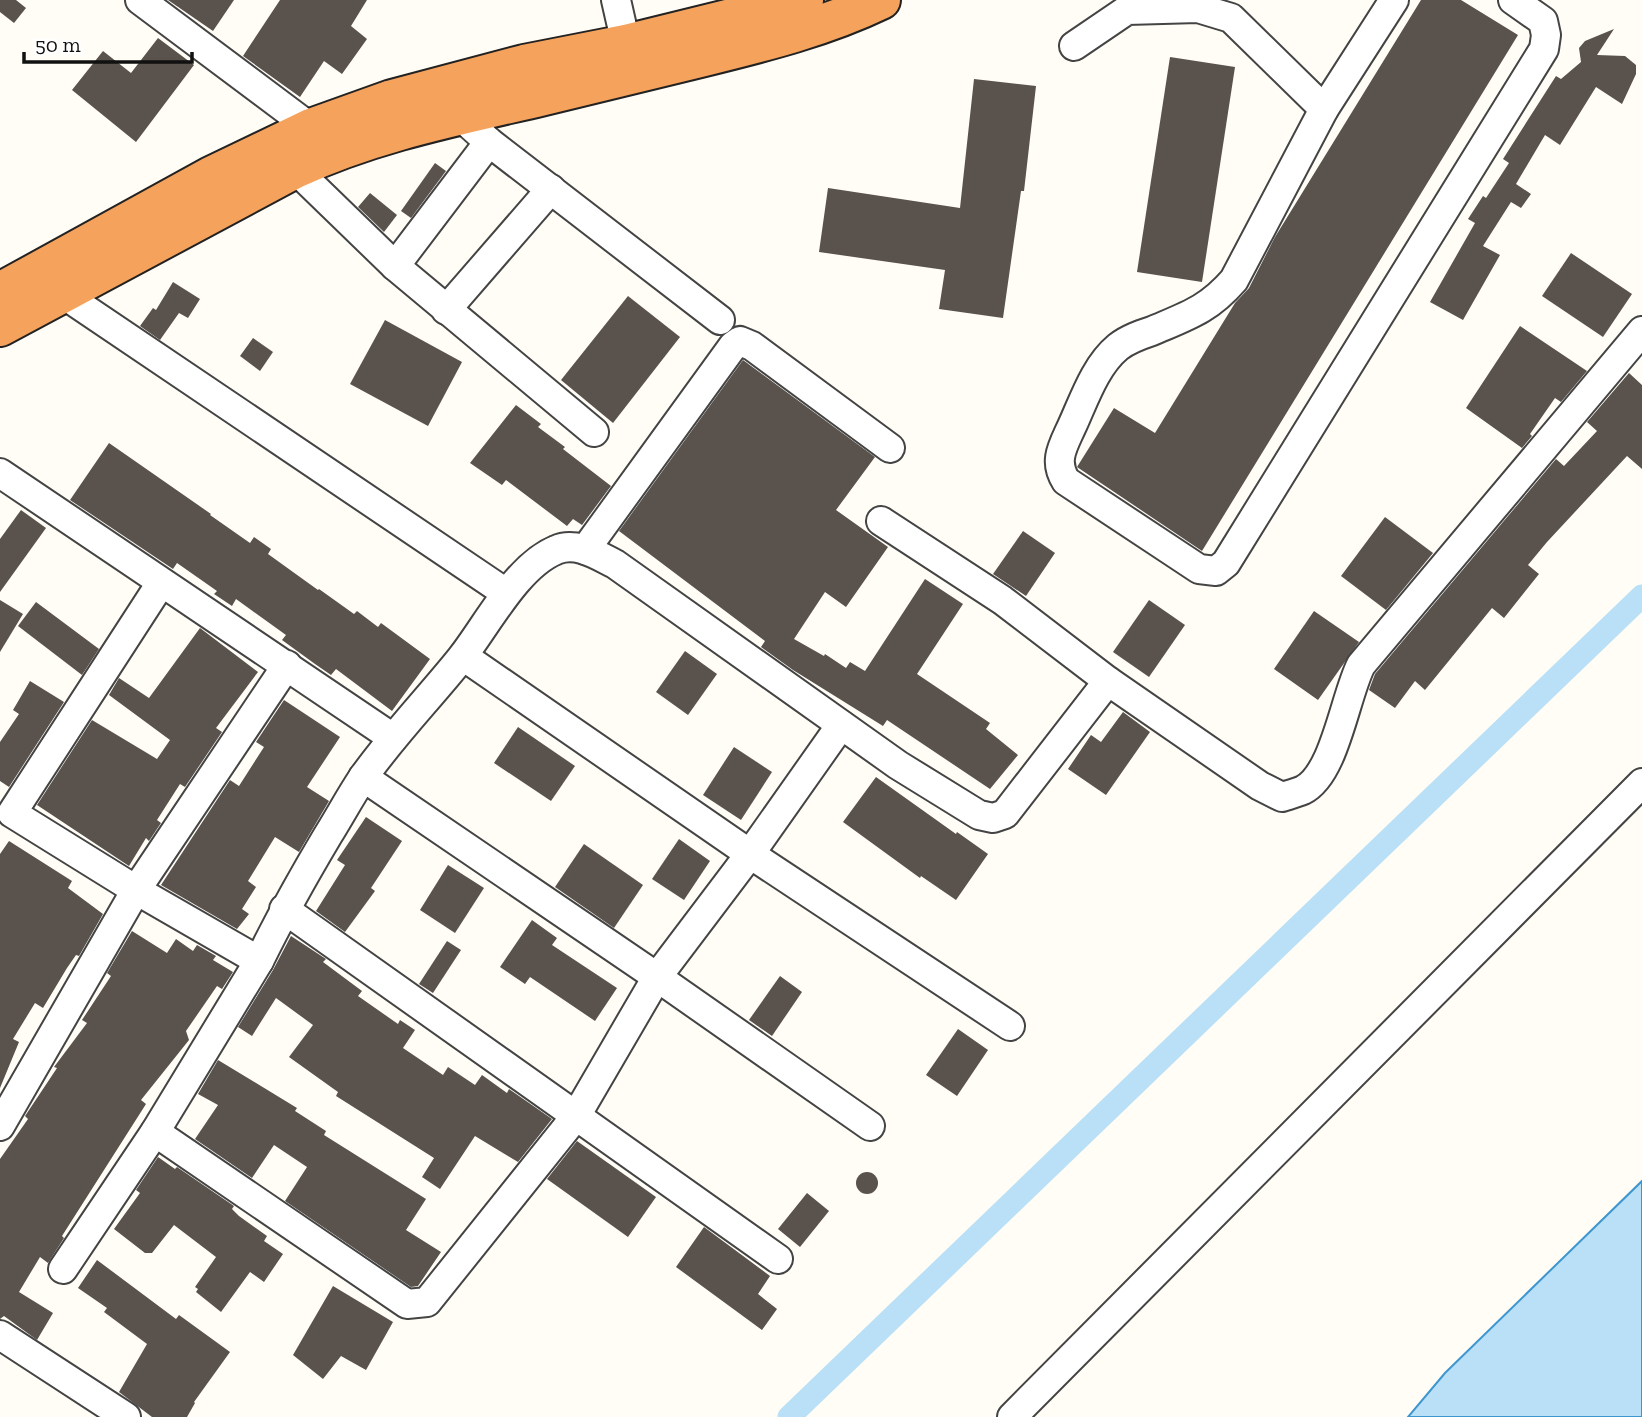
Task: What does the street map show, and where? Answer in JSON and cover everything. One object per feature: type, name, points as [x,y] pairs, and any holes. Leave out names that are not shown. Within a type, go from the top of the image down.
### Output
[{"type":"highway","points":[[7,280],[311,128],[391,99],[524,64],[626,44],[804,0]]},
{"type":"highway","points":[[0,327],[329,153],[458,114],[771,41],[848,16],[881,0]]},
{"type":"street","points":[[140,0],[311,128]]},
{"type":"street","points":[[616,0],[626,44]]},
{"type":"street","points":[[1394,0],[1324,109],[1234,280],[1217,299],[1196,313],[1117,348],[1100,367],[1058,456],[1061,474],[1066,481],[1199,569],[1216,571],[1226,563],[1544,49],[1546,35],[1543,21],[1513,0]]},
{"type":"street","points":[[1074,46],[1127,10],[1198,8],[1215,11],[1231,18],[1324,109]]},
{"type":"street","points":[[458,114],[489,142],[720,320]]},
{"type":"street","points":[[395,266],[489,142]]},
{"type":"street","points":[[295,169],[395,266],[594,432]]},
{"type":"street","points":[[446,310],[551,189]]},
{"type":"street","points":[[63,294],[506,593]]},
{"type":"street","points":[[881,521],[1002,600],[1108,681],[1260,786],[1282,797],[1305,789],[1321,771],[1338,733],[1352,682],[1362,665],[1642,331]]},
{"type":"street","points":[[585,550],[733,346],[740,341],[752,346],[890,448]]},
{"type":"street","points":[[0,474],[393,738]]},
{"type":"street","points":[[63,1269],[155,1132],[258,961],[284,909],[363,777],[463,656],[506,593],[538,562],[556,550],[573,546],[615,564],[841,725],[979,815],[993,818],[1005,814],[1108,681]]},
{"type":"street","points":[[161,583],[4,817],[258,961]]},
{"type":"street","points":[[463,656],[750,855],[1010,1026]]},
{"type":"street","points":[[0,1126],[136,890],[287,665]]},
{"type":"street","points":[[155,1132],[407,1304],[426,1302],[576,1116],[657,977],[750,855],[841,725]]},
{"type":"street","points":[[363,777],[870,1126]]},
{"type":"street","points":[[1012,1417],[1642,783]]},
{"type":"street","points":[[284,909],[778,1259]]},
{"type":"street","points":[[0,1335],[127,1417]]},
{"type":"water","points":[[1642,1181],[1642,1417],[1408,1417],[1445,1373]]},
{"type":"building","points":[[0,0],[16,0],[26,8],[14,23],[0,12]]},
{"type":"building","points":[[168,0],[234,0],[213,31]]},
{"type":"building","points":[[280,0],[367,0],[351,26],[367,39],[342,74],[324,61],[300,97],[243,56]]},
{"type":"building","points":[[1421,0],[1461,0],[1518,35],[1202,551],[1077,467],[1114,408],[1155,433],[1235,303],[1249,288],[1275,237]]},
{"type":"building","points":[[1614,29],[1597,55],[1625,56],[1636,65],[1636,74],[1622,104],[1596,87],[1560,145],[1545,135],[1516,184],[1531,194],[1521,208],[1511,202],[1483,246],[1500,255],[1463,320],[1430,302],[1475,223],[1468,219],[1483,196],[1486,198],[1509,163],[1503,159],[1556,76],[1561,79],[1581,62],[1579,48],[1585,41]]},
{"type":"building","points":[[158,38],[194,65],[136,142],[72,90],[103,51],[131,73]]},
{"type":"building","points":[[1170,57],[1235,67],[1202,282],[1137,272]]},
{"type":"building","points":[[974,79],[1036,86],[1024,191],[1021,191],[1003,318],[939,309],[945,270],[819,252],[828,188],[960,208]]},
{"type":"building","points":[[435,163],[446,171],[411,218],[401,211]]},
{"type":"building","points":[[370,193],[397,215],[384,232],[358,207]]},
{"type":"building","points":[[1571,253],[1632,294],[1603,337],[1542,296]]},
{"type":"building","points":[[173,282],[200,299],[188,318],[179,313],[160,340],[140,326],[153,308],[156,310]]},
{"type":"building","points":[[628,296],[680,337],[613,423],[561,380]]},
{"type":"building","points":[[385,320],[462,362],[428,426],[350,384]]},
{"type":"building","points":[[1520,326],[1587,371],[1561,402],[1555,398],[1522,448],[1466,408]]},
{"type":"building","points":[[253,338],[273,352],[260,371],[240,356]]},
{"type":"building","points":[[743,360],[875,457],[836,510],[888,547],[846,607],[825,592],[794,639],[846,668],[850,662],[865,671],[925,579],[963,604],[917,674],[990,723],[986,729],[1018,755],[990,789],[887,720],[883,726],[793,670],[761,647],[765,641],[619,531]]},
{"type":"building","points":[[1629,373],[1642,385],[1642,469],[1627,456],[1528,565],[1539,574],[1504,618],[1492,608],[1425,690],[1415,681],[1395,708],[1369,690],[1375,674],[1556,459],[1564,466],[1597,431],[1587,422]]},
{"type":"building","points":[[516,405],[541,424],[538,427],[565,447],[563,449],[611,486],[582,525],[573,519],[567,526],[506,480],[502,485],[470,463]]},
{"type":"building","points":[[109,443],[250,543],[254,537],[271,549],[268,554],[318,590],[354,614],[357,611],[378,627],[381,623],[430,659],[392,711],[336,669],[331,675],[315,664],[282,640],[286,635],[236,599],[232,606],[214,594],[217,591],[177,563],[173,569],[70,500]]},
{"type":"building","points":[[21,510],[46,528],[0,592],[0,539]]},
{"type":"building","points":[[1385,517],[1433,553],[1386,610],[1341,576]]},
{"type":"building","points":[[1023,531],[1055,553],[1026,596],[993,574]]},
{"type":"building","points":[[0,600],[23,614],[0,652]]},
{"type":"building","points":[[1149,600],[1185,625],[1149,677],[1113,652]]},
{"type":"building","points":[[36,602],[99,649],[82,675],[18,626]]},
{"type":"building","points":[[1314,611],[1359,642],[1318,700],[1274,669]]},
{"type":"building","points":[[200,628],[258,672],[216,728],[222,732],[185,787],[180,784],[157,820],[161,823],[149,841],[146,838],[129,866],[37,805],[92,720],[157,759],[170,740],[109,695],[119,678],[149,698]]},
{"type":"building","points":[[685,651],[717,674],[688,715],[656,692]]},
{"type":"building","points":[[30,681],[64,702],[9,787],[0,781],[0,742],[19,714],[13,710]]},
{"type":"building","points":[[284,700],[340,737],[307,787],[329,801],[299,852],[275,837],[248,881],[256,887],[242,909],[249,914],[237,929],[161,885],[230,780],[239,786],[264,747],[256,742]]},
{"type":"building","points":[[1123,712],[1150,732],[1106,795],[1068,769],[1091,735],[1101,742]]},
{"type":"building","points":[[518,727],[575,766],[551,801],[494,763]]},
{"type":"building","points":[[734,747],[772,772],[741,820],[703,795]]},
{"type":"building","points":[[876,777],[988,854],[956,900],[921,876],[920,878],[843,822]]},
{"type":"building","points":[[366,817],[402,841],[371,888],[375,891],[345,932],[316,911],[345,865],[337,860]]},
{"type":"building","points":[[679,839],[710,861],[684,900],[652,879]]},
{"type":"building","points":[[9,841],[72,881],[68,888],[103,914],[79,956],[76,955],[67,968],[43,1008],[35,1003],[13,1039],[19,1042],[0,1088],[0,854]]},
{"type":"building","points":[[584,844],[643,885],[614,928],[555,887]]},
{"type":"building","points":[[448,865],[484,888],[455,933],[420,910]]},
{"type":"building","points":[[532,920],[557,938],[552,945],[617,988],[595,1021],[530,977],[525,984],[500,967]]},
{"type":"building","points":[[132,931],[167,953],[176,939],[193,951],[197,945],[216,956],[213,960],[233,972],[222,989],[217,986],[186,1031],[189,1040],[141,1100],[146,1104],[62,1236],[64,1238],[48,1263],[40,1257],[19,1292],[53,1313],[37,1340],[4,1316],[0,1319],[0,1159],[28,1119],[25,1116],[57,1068],[54,1067],[87,1023],[82,1020],[111,976],[107,973]]},
{"type":"building","points":[[291,936],[326,959],[323,962],[362,991],[358,996],[398,1024],[400,1020],[415,1030],[403,1048],[443,1075],[448,1067],[475,1085],[482,1075],[507,1093],[509,1089],[552,1119],[518,1162],[475,1136],[440,1189],[422,1177],[434,1158],[336,1096],[338,1092],[289,1057],[313,1025],[276,998],[252,1036],[238,1027]]},
{"type":"building","points":[[447,941],[461,950],[433,993],[419,984]]},
{"type":"building","points":[[780,976],[802,992],[772,1036],[749,1020]]},
{"type":"building","points":[[958,1029],[988,1050],[957,1096],[926,1075]]},
{"type":"building","points":[[218,1060],[297,1108],[295,1111],[326,1131],[324,1135],[426,1199],[406,1230],[441,1252],[418,1286],[411,1287],[285,1201],[307,1167],[274,1145],[252,1178],[195,1139],[218,1105],[198,1094]]},
{"type":"building","points":[[577,1141],[656,1197],[628,1237],[547,1179]]},
{"type":"building","points":[[158,1157],[234,1206],[232,1209],[239,1216],[267,1236],[264,1241],[283,1254],[264,1282],[250,1272],[221,1312],[196,1292],[198,1289],[195,1287],[216,1257],[174,1225],[152,1253],[145,1253],[114,1229],[140,1193],[136,1190]]},
{"type":"building","points":[[867,1172],[875,1175],[878,1183],[875,1191],[867,1194],[859,1191],[856,1183],[859,1175]]},
{"type":"building","points":[[807,1193],[829,1211],[800,1247],[778,1229]]},
{"type":"building","points":[[704,1227],[770,1276],[758,1294],[777,1309],[762,1330],[676,1267]]},
{"type":"building","points":[[97,1260],[176,1319],[179,1315],[230,1352],[194,1402],[187,1417],[152,1417],[119,1392],[147,1344],[104,1312],[107,1308],[78,1288]]},
{"type":"building","points":[[333,1286],[393,1322],[366,1370],[341,1356],[323,1379],[293,1355]]},
{"type":"waterway","points":[[789,1417],[1642,596]]}]
